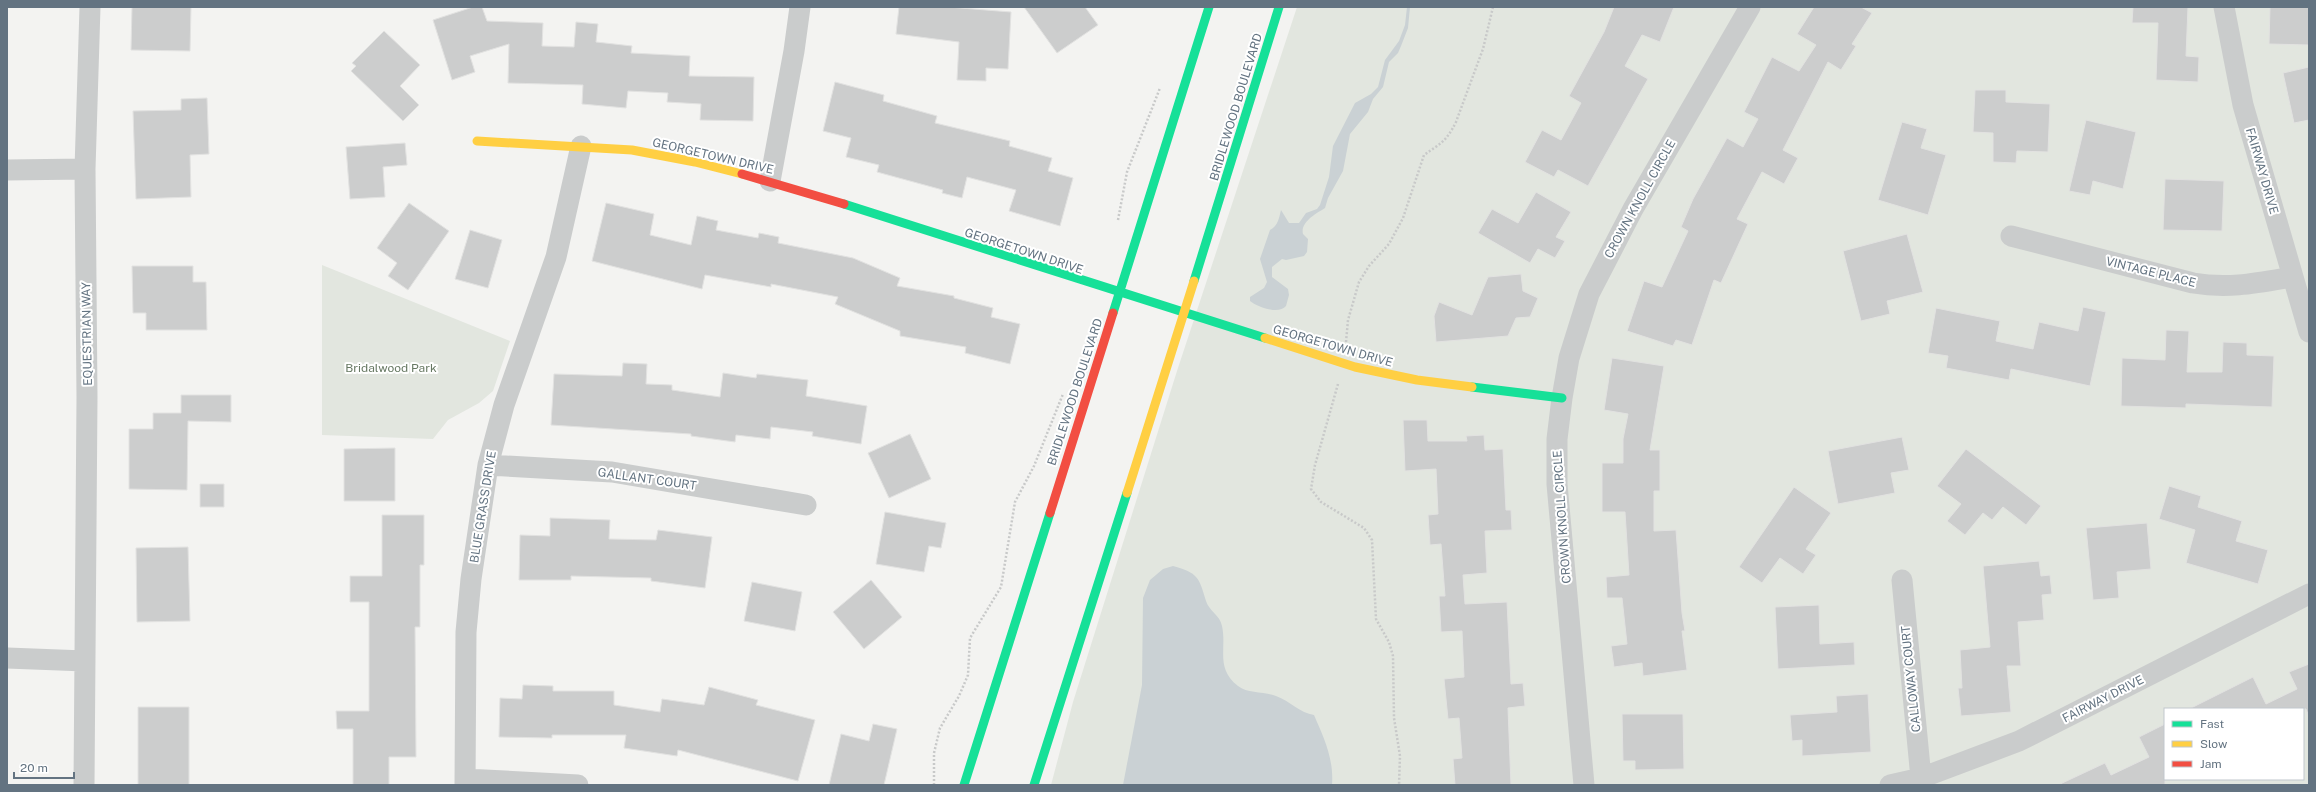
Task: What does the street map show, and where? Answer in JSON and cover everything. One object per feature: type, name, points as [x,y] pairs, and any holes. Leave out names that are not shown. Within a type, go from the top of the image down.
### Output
[{"type":"main road","name":"BRIDLEWOOD BOULEVARD","points":[[964,785],[1209,7]]},
{"type":"main road","name":"BRIDLEWOOD BOULEVARD","points":[[1034,785],[1184,314],[1279,7]]},
{"type":"main road","name":"GEORGETOWN DRIVE","points":[[477,141],[632,150],[694,162],[770,182],[1343,364],[1417,380],[1562,398]]},
{"type":"street","name":"EQUESTRIAN WAY","points":[[84,785],[87,397],[85,169],[90,7]]},
{"type":"street","points":[[770,182],[794,51],[800,7]]},
{"type":"street","name":"CROWN KNOLL CIRCLE","points":[[1584,785],[1557,484],[1557,439],[1569,358],[1589,294],[1633,209],[1750,7]]},
{"type":"street","name":"FAIRWAY DRIVE","points":[[2224,7],[2243,105],[2309,332]]},
{"type":"street","name":"BLUE GRASS DRIVE","points":[[465,782],[466,632],[471,579],[488,465],[504,405],[556,257],[581,146]]},
{"type":"street","points":[[7,170],[85,169]]},
{"type":"street","name":"VINTAGE PLACE","points":[[2011,236],[2193,283],[2212,286],[2240,286],[2292,277]]},
{"type":"street","name":"GALLANT COURT","points":[[488,465],[612,472],[806,505]]},
{"type":"street","name":"CALLOWAY COURT","points":[[1902,580],[1921,778]]},
{"type":"street","name":"FAIRWAY DRIVE","points":[[1890,785],[1921,778],[2019,741],[2309,594]]},
{"type":"street","points":[[7,658],[85,661]]},
{"type":"street","points":[[465,782],[578,785]]},
{"type":"path","points":[[1117,225],[1127,172],[1161,84]]},
{"type":"path","points":[[934,785],[934,753],[940,728],[959,696],[968,675],[970,638],[1002,587],[1015,502],[1034,466],[1066,387]]},
{"type":"green space","points":[[1297,7],[2309,7],[2309,785],[1051,785],[1073,702],[1177,371]]},
{"type":"green space","name":"Bridalwood Park","points":[[322,265],[510,341],[493,391],[479,403],[448,420],[433,439],[322,435]]},
{"type":"shaded area","points":[[1407,7],[1410,7],[1408,28],[1398,53],[1389,62],[1383,87],[1373,99],[1368,112],[1350,134],[1343,171],[1328,198],[1325,208],[1310,218],[1304,226],[1303,234],[1308,239],[1307,252],[1304,256],[1286,260],[1282,259],[1272,267],[1272,277],[1288,289],[1289,295],[1286,306],[1283,309],[1273,310],[1258,306],[1250,301],[1250,297],[1264,288],[1267,282],[1260,259],[1270,230],[1279,219],[1281,210],[1289,223],[1299,223],[1306,213],[1317,209],[1320,205],[1329,177],[1333,146],[1355,103],[1371,94],[1378,87],[1385,60],[1399,41],[1405,25]]},
{"type":"shaded area","points":[[1173,566],[1188,571],[1196,577],[1199,581],[1209,608],[1221,622],[1224,665],[1226,672],[1231,679],[1242,689],[1276,696],[1304,712],[1314,715],[1325,740],[1330,757],[1332,785],[1123,785],[1142,685],[1143,598],[1150,580],[1163,569]]},
{"type":"building","points":[[132,7],[191,7],[190,51],[131,50]]},
{"type":"building","points":[[473,7],[482,7],[487,21],[543,23],[542,46],[574,47],[576,22],[598,24],[596,42],[632,46],[631,53],[690,56],[689,76],[754,77],[753,121],[700,120],[701,104],[667,102],[668,93],[628,91],[626,108],[582,104],[583,85],[508,83],[509,44],[470,56],[475,72],[452,80],[433,20]]},
{"type":"building","points":[[899,7],[948,7],[1011,12],[1008,69],[986,68],[986,81],[957,80],[959,42],[896,34]]},
{"type":"building","points":[[1024,7],[1085,7],[1098,25],[1057,53]]},
{"type":"building","points":[[1614,7],[1674,7],[1660,42],[1642,35],[1625,66],[1648,79],[1588,186],[1558,170],[1554,177],[1525,162],[1542,130],[1561,140],[1581,103],[1569,96],[1604,32]]},
{"type":"building","points":[[1814,7],[1861,7],[1872,13],[1852,44],[1856,46],[1841,70],[1828,62],[1783,150],[1798,158],[1784,184],[1762,172],[1737,219],[1748,224],[1721,283],[1714,280],[1692,345],[1676,340],[1673,346],[1627,331],[1644,281],[1662,287],[1688,231],[1681,227],[1693,199],[1727,138],[1743,147],[1758,119],[1744,112],[1772,57],[1799,71],[1816,45],[1797,34]]},
{"type":"building","points":[[2133,7],[2188,7],[2186,56],[2199,57],[2198,82],[2156,80],[2158,23],[2132,23]]},
{"type":"building","points":[[2270,7],[2309,7],[2309,45],[2269,44]]},
{"type":"building","points":[[384,31],[420,65],[400,86],[419,105],[403,121],[351,71],[356,66],[352,63]]},
{"type":"building","points":[[2309,67],[2309,120],[2294,123],[2283,73]]},
{"type":"building","points":[[835,82],[884,95],[883,101],[937,116],[935,123],[1010,141],[1009,146],[1052,158],[1048,171],[1073,178],[1060,226],[1009,211],[1016,190],[967,177],[962,198],[942,193],[943,190],[877,172],[879,165],[846,157],[851,138],[823,131]]},
{"type":"building","points":[[1975,90],[2006,90],[2006,102],[2050,104],[2048,152],[2017,151],[2016,163],[1993,162],[1993,133],[1973,132]]},
{"type":"building","points":[[207,98],[209,154],[190,155],[191,197],[136,199],[133,111],[181,110],[181,99]]},
{"type":"building","points":[[2086,120],[2136,132],[2123,189],[2093,181],[2090,195],[2069,191]]},
{"type":"building","points":[[1902,122],[1927,129],[1921,148],[1946,155],[1928,215],[1878,200]]},
{"type":"building","points":[[405,143],[407,165],[383,167],[385,197],[350,199],[346,147]]},
{"type":"building","points":[[2165,179],[2224,181],[2222,231],[2163,230]]},
{"type":"building","points":[[1536,192],[1571,212],[1556,237],[1565,241],[1555,258],[1538,249],[1530,263],[1478,233],[1492,209],[1518,223]]},
{"type":"building","points":[[409,203],[449,231],[408,290],[388,276],[397,263],[377,248]]},
{"type":"building","points":[[606,203],[654,214],[650,235],[691,245],[697,216],[718,221],[716,230],[758,238],[759,233],[779,237],[778,243],[853,258],[900,278],[897,286],[954,296],[954,298],[993,308],[991,317],[1020,324],[1010,364],[965,353],[966,347],[900,336],[900,331],[835,304],[838,297],[771,284],[771,287],[705,275],[702,289],[592,261]]},
{"type":"building","points":[[470,230],[502,240],[488,288],[455,279]]},
{"type":"building","points":[[1907,234],[1923,292],[1887,301],[1890,314],[1861,321],[1843,251]]},
{"type":"building","points":[[132,266],[193,266],[193,282],[206,282],[207,330],[146,330],[146,313],[133,313]]},
{"type":"building","points":[[1521,274],[1523,291],[1538,298],[1530,317],[1516,318],[1508,336],[1436,342],[1434,316],[1439,302],[1472,315],[1488,277]]},
{"type":"building","points":[[2083,307],[2106,312],[2090,386],[2011,369],[2009,380],[1946,368],[1948,356],[1928,353],[1936,308],[2000,321],[1996,341],[2033,349],[2039,322],[2078,331]]},
{"type":"building","points":[[2166,330],[2189,331],[2187,372],[2222,372],[2223,342],[2247,343],[2247,355],[2274,356],[2272,407],[2186,404],[2186,408],[2121,406],[2122,358],[2165,360]]},
{"type":"building","points":[[1612,358],[1664,366],[1650,450],[1660,450],[1660,491],[1654,491],[1654,531],[1676,530],[1682,613],[1685,631],[1682,631],[1687,670],[1643,676],[1642,663],[1614,667],[1611,646],[1627,644],[1622,598],[1607,598],[1606,577],[1629,575],[1625,512],[1602,512],[1602,463],[1623,463],[1623,439],[1628,414],[1604,410]]},
{"type":"building","points":[[623,363],[647,364],[646,384],[672,385],[672,390],[720,397],[723,373],[756,378],[757,374],[808,380],[806,396],[867,406],[861,444],[812,436],[813,432],[771,427],[770,439],[736,435],[735,442],[691,436],[691,434],[551,425],[554,374],[622,376]]},
{"type":"building","points":[[181,395],[231,395],[231,422],[188,421],[187,490],[129,489],[129,429],[153,429],[153,413],[181,413]]},
{"type":"building","points":[[1403,420],[1427,420],[1428,441],[1467,441],[1466,436],[1484,435],[1485,450],[1503,449],[1506,510],[1511,510],[1512,530],[1485,531],[1487,573],[1463,575],[1465,604],[1507,602],[1511,684],[1523,683],[1525,706],[1508,708],[1511,785],[1455,785],[1453,759],[1462,758],[1459,718],[1448,719],[1444,679],[1464,677],[1462,631],[1441,632],[1439,596],[1445,596],[1441,544],[1430,545],[1428,515],[1438,514],[1436,469],[1405,471]]},
{"type":"building","points":[[910,434],[931,479],[889,498],[868,453]]},
{"type":"building","points":[[1902,437],[1909,470],[1891,473],[1895,493],[1838,504],[1828,451]]},
{"type":"building","points":[[395,448],[395,501],[344,501],[344,449]]},
{"type":"building","points":[[1966,449],[2041,506],[2026,525],[2003,507],[1992,520],[1983,513],[1965,535],[1947,521],[1961,504],[1937,486]]},
{"type":"building","points":[[200,484],[224,484],[224,507],[200,507]]},
{"type":"building","points":[[2169,486],[2201,496],[2198,507],[2242,521],[2236,541],[2268,550],[2258,584],[2186,563],[2195,530],[2159,519]]},
{"type":"building","points":[[1794,487],[1831,513],[1806,549],[1816,555],[1803,574],[1780,558],[1762,583],[1739,567]]},
{"type":"building","points":[[885,512],[946,523],[941,548],[929,546],[924,572],[876,564]]},
{"type":"building","points":[[382,515],[424,515],[424,565],[420,565],[420,627],[415,627],[416,757],[389,757],[389,785],[353,785],[353,729],[337,729],[336,711],[369,711],[369,602],[350,602],[350,576],[382,576]]},
{"type":"building","points":[[550,518],[610,520],[609,539],[656,540],[658,530],[712,537],[705,588],[651,581],[651,578],[571,576],[571,580],[519,580],[520,535],[550,536]]},
{"type":"building","points":[[2147,523],[2151,569],[2117,572],[2119,598],[2093,600],[2086,528]]},
{"type":"building","points":[[188,547],[190,621],[137,622],[136,548]]},
{"type":"building","points":[[2039,561],[2041,576],[2050,575],[2052,594],[2042,595],[2044,620],[2018,622],[2021,666],[2007,666],[2011,712],[1961,716],[1958,688],[1962,688],[1960,650],[1990,647],[1983,566]]},
{"type":"building","points":[[871,580],[902,617],[864,649],[833,612]]},
{"type":"building","points":[[752,582],[802,592],[795,631],[744,621]]},
{"type":"building","points":[[1819,605],[1820,644],[1854,642],[1855,665],[1778,669],[1775,607]]},
{"type":"building","points":[[2309,664],[2309,717],[2306,709],[2304,708],[2191,708],[2253,677],[2266,704],[2297,689],[2289,672]]},
{"type":"building","points":[[523,685],[553,686],[553,691],[614,691],[614,705],[660,712],[662,699],[704,705],[709,687],[758,700],[756,705],[815,720],[798,781],[678,750],[677,756],[624,748],[626,735],[552,735],[552,738],[499,737],[500,698],[522,699]]},
{"type":"building","points":[[1868,694],[1871,752],[1802,756],[1802,740],[1792,741],[1790,715],[1837,712],[1836,696]]},
{"type":"building","points":[[138,707],[189,707],[189,785],[138,785]]},
{"type":"building","points":[[1622,714],[1683,714],[1684,769],[1635,770],[1635,761],[1623,761]]},
{"type":"building","points":[[873,724],[897,729],[884,785],[829,785],[841,734],[869,741]]},
{"type":"building","points":[[2164,724],[2165,785],[2058,785],[2105,763],[2111,775],[2149,757],[2139,737]]},
{"type":"traffic: fast","points":[[1113,313],[1209,7]]},
{"type":"traffic: fast","points":[[1194,281],[1279,7]]},
{"type":"traffic: fast","points":[[844,204],[1265,338]]},
{"type":"traffic: fast","points":[[1472,387],[1562,398]]},
{"type":"traffic: fast","points":[[1034,785],[1127,493]]},
{"type":"traffic: fast","points":[[964,785],[1050,513]]},
{"type":"traffic: slow","points":[[477,141],[632,150],[695,162],[742,174]]},
{"type":"traffic: slow","points":[[1127,493],[1194,281]]},
{"type":"traffic: slow","points":[[1265,338],[1355,367],[1417,380],[1472,387]]},
{"type":"traffic: jam","points":[[742,174],[844,204]]},
{"type":"traffic: jam","points":[[1050,513],[1113,313]]}]
